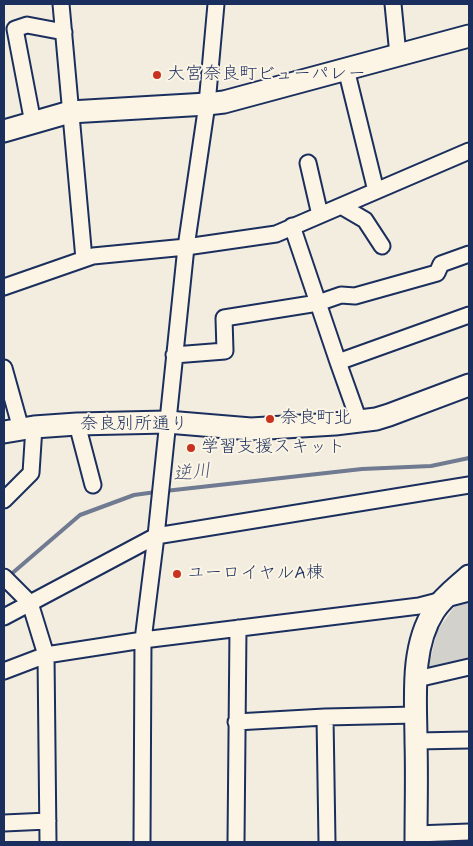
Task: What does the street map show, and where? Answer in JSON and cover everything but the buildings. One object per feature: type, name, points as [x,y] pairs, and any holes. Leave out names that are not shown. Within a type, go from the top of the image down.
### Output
[{"type":"street","points":[[62,4],[84,260]]},
{"type":"street","points":[[142,842],[143,640],[156,536],[186,247],[207,104],[216,4]]},
{"type":"street","points":[[393,4],[398,55]]},
{"type":"street","points":[[33,123],[14,28],[27,25],[64,32]]},
{"type":"street","points":[[4,132],[70,112],[224,102],[469,36]]},
{"type":"street","points":[[346,69],[376,191]]},
{"type":"street","points":[[4,287],[93,256],[186,247],[276,234],[469,151]]},
{"type":"street","points":[[308,163],[320,215]]},
{"type":"street","points":[[341,206],[365,220],[382,246]]},
{"type":"street","points":[[292,226],[359,421]]},
{"type":"street","points":[[174,355],[225,351],[224,318],[318,303],[341,295],[355,296],[437,273],[441,264],[469,254]]},
{"type":"street","points":[[338,362],[469,315]]},
{"type":"street","points":[[4,368],[31,473],[4,500]]},
{"type":"street","name":"奈良別所通り","points":[[20,430],[77,424],[167,422],[251,429],[359,421],[389,415],[469,385]]},
{"type":"street","points":[[77,424],[93,485]]},
{"type":"street","points":[[4,617],[156,536],[469,485]]},
{"type":"street","points":[[469,576],[434,611],[420,642],[416,679],[416,838],[469,832]]},
{"type":"street","points":[[8,581],[30,603],[46,655],[48,842]]},
{"type":"street","points":[[4,671],[46,655],[143,640],[419,606],[469,593]]},
{"type":"street","points":[[236,842],[238,628]]},
{"type":"street","points":[[416,679],[469,667]]},
{"type":"street","points":[[236,722],[325,717],[416,715]]},
{"type":"street","points":[[325,717],[327,842]]},
{"type":"street","points":[[416,741],[469,740]]},
{"type":"street","points":[[4,823],[48,821]]},
{"type":"shaded area","points":[[469,601],[469,662],[428,670],[437,631],[455,606]]},
{"type":"waterway","name":"逆川","points":[[165,491],[362,469],[431,466],[469,458]]},
{"type":"waterway","name":"逆川","points":[[9,576],[80,515],[134,495],[156,492]]},
{"type":"place","name":"大宮奈良町ビューパレー","points":[[157,75]]},
{"type":"place","name":"奈良町北","points":[[270,419]]},
{"type":"place","name":"学習支援スキット","points":[[191,448]]},
{"type":"place","name":"ユーロイヤルA棟","points":[[177,574]]}]
